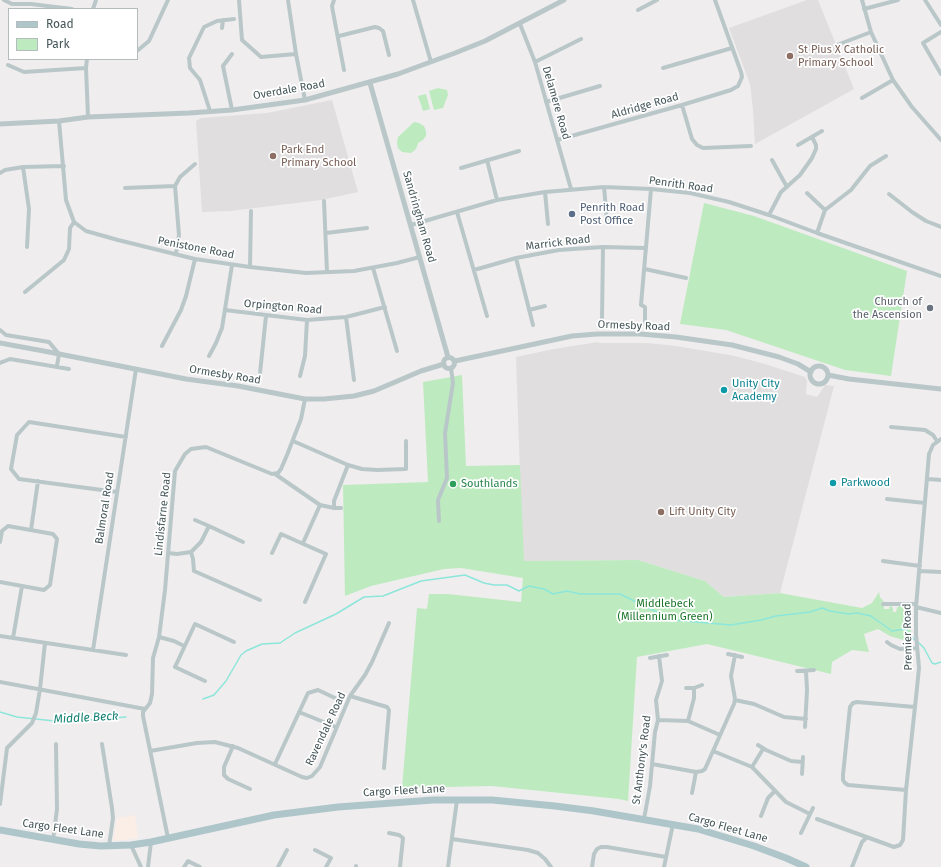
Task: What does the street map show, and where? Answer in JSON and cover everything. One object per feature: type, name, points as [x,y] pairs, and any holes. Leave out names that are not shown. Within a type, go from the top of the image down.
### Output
[{"type":"main road","name":"Cargo Fleet Lane","points":[[0,830],[79,844],[109,846],[130,845],[151,842],[274,815],[360,804],[426,800],[492,800],[555,806],[673,824],[754,846],[806,867]]},
{"type":"street","points":[[4,0],[12,4],[31,2],[66,8]]},
{"type":"street","points":[[138,50],[149,41],[168,0]]},
{"type":"street","points":[[239,0],[242,40],[261,57],[296,54]]},
{"type":"street","points":[[288,0],[305,100]]},
{"type":"street","points":[[334,0],[332,6],[339,36],[344,70]]},
{"type":"street","points":[[413,0],[431,62]]},
{"type":"street","name":"Overdale Road","points":[[0,124],[59,121],[88,117],[210,112],[305,100],[370,83],[431,62],[480,43],[520,24],[564,0]]},
{"type":"street","points":[[638,10],[657,0]]},
{"type":"street","points":[[663,68],[732,48],[714,0]]},
{"type":"street","points":[[862,0],[871,32],[893,80],[912,107],[941,140]]},
{"type":"street","points":[[864,9],[898,0]]},
{"type":"street","points":[[925,0],[941,25]]},
{"type":"street","points":[[210,112],[200,80],[190,68],[189,58],[204,27],[217,20],[234,19]]},
{"type":"street","points":[[222,28],[223,20]]},
{"type":"street","name":"Delamere Road","points":[[520,24],[535,62],[571,189]]},
{"type":"street","points":[[339,36],[376,27],[379,28],[383,31],[389,55]]},
{"type":"street","points":[[837,45],[871,32]]},
{"type":"street","points":[[941,32],[923,43],[941,74]]},
{"type":"street","points":[[535,62],[581,39]]},
{"type":"street","name":"Aldridge Road","points":[[557,140],[731,90],[738,86],[742,77],[732,48]]},
{"type":"street","points":[[232,54],[223,66],[232,110]]},
{"type":"street","points":[[87,60],[88,117]]},
{"type":"street","points":[[8,65],[24,72],[86,68]]},
{"type":"street","points":[[862,98],[893,80]]},
{"type":"street","name":"Sandringham Road","points":[[370,83],[448,357]]},
{"type":"street","points":[[546,102],[600,86]]},
{"type":"street","points":[[682,105],[692,139],[697,145],[703,148],[751,146]]},
{"type":"street","points":[[25,292],[64,260],[69,249],[70,228],[74,222],[66,200],[59,121]]},
{"type":"street","points":[[798,145],[822,131]]},
{"type":"street","points":[[769,215],[777,198],[800,175],[812,158],[816,146],[812,136]]},
{"type":"street","points":[[461,168],[519,151]]},
{"type":"street","points":[[817,233],[825,210],[851,190],[870,166],[886,156]]},
{"type":"street","points":[[487,160],[497,200]]},
{"type":"street","points":[[772,160],[787,187]]},
{"type":"street","points":[[176,254],[179,235],[175,186],[180,177],[194,164]]},
{"type":"street","points":[[0,173],[5,170],[23,167],[64,166]]},
{"type":"street","points":[[23,167],[29,209],[27,247]]},
{"type":"street","points":[[125,188],[175,186]]},
{"type":"street","points":[[604,187],[607,221]]},
{"type":"street","name":"Penrith Road","points":[[411,225],[497,200],[545,192],[604,187],[651,189],[690,193],[729,202],[941,276]]},
{"type":"street","points":[[645,324],[644,307],[641,305],[651,189]]},
{"type":"street","points":[[545,192],[548,224]]},
{"type":"street","points":[[807,193],[825,210]]},
{"type":"street","points":[[889,194],[926,221],[941,227]]},
{"type":"street","points":[[324,201],[327,272]]},
{"type":"street","points":[[250,267],[251,211]]},
{"type":"street","points":[[457,212],[487,316]]},
{"type":"street","name":"Penistone Road","points":[[74,222],[86,231],[195,259],[232,265],[306,273],[354,271],[420,257]]},
{"type":"street","points":[[326,233],[367,228]]},
{"type":"street","points":[[602,319],[603,247]]},
{"type":"street","name":"Marrick Road","points":[[474,270],[516,258],[559,250],[603,247],[646,248]]},
{"type":"street","points":[[516,258],[529,310],[533,318],[532,325]]},
{"type":"street","points":[[162,346],[181,310],[195,259]]},
{"type":"street","points":[[209,356],[219,336],[226,310],[232,265]]},
{"type":"street","points":[[373,268],[397,351]]},
{"type":"street","points":[[644,269],[686,278]]},
{"type":"street","name":"Orpington Road","points":[[226,310],[307,320],[346,317],[385,306]]},
{"type":"street","points":[[529,310],[545,306]]},
{"type":"street","points":[[260,373],[266,316]]},
{"type":"street","points":[[346,317],[354,380]]},
{"type":"street","points":[[300,376],[305,356],[307,320]]},
{"type":"street","points":[[0,330],[6,335],[49,342],[59,354],[57,366]]},
{"type":"street","name":"Ormesby Road","points":[[455,361],[572,336],[598,334],[640,334],[676,337],[732,345],[779,357],[798,364],[811,372]]},
{"type":"street","name":"Ormesby Road","points":[[2,345],[305,399],[354,396],[374,391],[444,364]]},
{"type":"street","points":[[439,521],[438,500],[447,478],[445,433],[453,383],[451,368],[455,361],[448,357],[445,359],[444,364],[446,367],[451,368]]},
{"type":"street","points":[[0,363],[10,359],[69,369]]},
{"type":"street","points":[[820,366],[825,369],[828,375],[824,383],[816,384],[811,377],[811,372],[814,368],[820,366]]},
{"type":"street","name":"Balmoral Road","points":[[93,650],[136,369]]},
{"type":"street","points":[[828,375],[849,379],[941,389]]},
{"type":"street","points":[[275,474],[281,469],[293,441],[301,419],[305,399]]},
{"type":"street","points":[[117,492],[19,479],[11,469],[17,435],[29,422],[126,437]]},
{"type":"street","points":[[890,427],[925,430],[939,440]]},
{"type":"street","points":[[293,441],[348,465],[362,469],[377,470],[406,469],[406,440]]},
{"type":"street","name":"Premier Road","points":[[866,838],[870,838],[894,847],[900,845],[902,840],[919,668],[916,634],[916,606],[929,454],[930,449],[939,440]]},
{"type":"street","name":"Lindisfarne Road","points":[[150,751],[143,716],[145,709],[150,703],[152,694],[153,658],[159,637],[165,590],[175,471],[185,454],[191,449],[206,447],[261,470],[275,474],[320,505]]},
{"type":"street","points":[[334,508],[334,501],[348,465]]},
{"type":"street","points":[[928,479],[941,480]]},
{"type":"street","points":[[31,530],[38,481]]},
{"type":"street","points":[[887,499],[925,503]]},
{"type":"street","points":[[303,544],[320,505],[341,508]]},
{"type":"street","points":[[195,520],[243,542]]},
{"type":"street","points":[[0,542],[2,531],[8,526],[53,534],[57,539],[50,585],[44,590],[0,582]]},
{"type":"street","points":[[168,553],[177,554],[191,552],[201,542],[209,526]]},
{"type":"street","points":[[272,554],[281,534],[326,554],[305,602]]},
{"type":"street","points":[[191,552],[194,571],[260,600]]},
{"type":"street","points":[[882,562],[920,566]]},
{"type":"street","points":[[919,571],[941,572]]},
{"type":"street","points":[[13,638],[22,586]]},
{"type":"street","points":[[883,604],[916,606],[941,613]]},
{"type":"street","points":[[204,682],[175,667],[195,624],[234,642]]},
{"type":"street","name":"Ravendale Road","points":[[150,751],[206,742],[233,746],[302,777],[307,778],[312,776],[320,767],[350,696],[365,675],[389,624]]},
{"type":"street","points":[[0,636],[126,655]]},
{"type":"street","points":[[159,637],[174,641],[184,646]]},
{"type":"street","points":[[887,642],[891,646],[900,649],[917,647]]},
{"type":"street","points":[[0,804],[6,748],[32,723],[36,713],[45,643]]},
{"type":"street","points":[[887,650],[891,646]]},
{"type":"street","points":[[728,654],[742,657]]},
{"type":"street","points":[[650,658],[667,655]]},
{"type":"street","points":[[652,764],[696,772],[705,769],[734,700],[731,676],[735,655]]},
{"type":"street","name":"St Anthony's Road","points":[[644,819],[650,786],[655,732],[658,720],[656,700],[662,681],[659,656]]},
{"type":"street","points":[[797,671],[814,670]]},
{"type":"street","points":[[805,727],[807,690],[806,671]]},
{"type":"street","points":[[0,682],[145,709]]},
{"type":"street","points":[[686,688],[694,688],[702,685]]},
{"type":"street","points":[[688,721],[694,698],[694,688]]},
{"type":"street","points":[[275,764],[308,693],[313,690],[318,690],[335,698]]},
{"type":"street","points":[[350,696],[387,707],[389,710],[384,768]]},
{"type":"street","points":[[734,700],[754,704],[784,717],[806,719]]},
{"type":"street","points":[[906,790],[848,785],[843,780],[850,707],[853,703],[857,702],[915,707]]},
{"type":"street","points":[[299,712],[336,727]]},
{"type":"street","points":[[658,720],[688,721],[720,735]]},
{"type":"street","points":[[53,840],[57,809],[56,744]]},
{"type":"street","points":[[102,744],[112,808],[109,846]]},
{"type":"street","points":[[758,745],[763,749],[791,761],[802,762]]},
{"type":"street","points":[[233,746],[224,767],[224,776],[250,789]]},
{"type":"street","points":[[752,767],[763,749]]},
{"type":"street","points":[[150,751],[168,838]]},
{"type":"street","points":[[712,751],[752,767],[789,804],[810,814]]},
{"type":"street","points":[[802,774],[803,757]]},
{"type":"street","points":[[692,793],[696,772]]},
{"type":"street","points":[[761,816],[768,798],[775,790]]},
{"type":"street","points":[[448,867],[457,800]]},
{"type":"street","points":[[801,833],[813,808]]},
{"type":"street","points":[[818,819],[859,833],[866,838],[862,842],[852,867]]},
{"type":"street","points":[[664,867],[673,824]]},
{"type":"street","points":[[389,833],[399,835],[403,838],[400,867]]},
{"type":"street","points":[[452,839],[528,850],[538,853],[551,867]]},
{"type":"street","points":[[148,867],[151,842]]},
{"type":"street","points":[[130,845],[141,867]]},
{"type":"street","points":[[592,867],[594,854],[597,849],[601,847],[666,857]]},
{"type":"street","points":[[278,867],[287,850]]},
{"type":"street","points":[[315,850],[331,858],[326,867]]},
{"type":"street","points":[[184,867],[188,861],[200,867]]},
{"type":"shaded area","name":"St Pius X Catholic Primary School","points":[[807,0],[818,0],[854,89],[755,144],[750,84],[729,28]]},
{"type":"shaded area","name":"Park End Primary School","points":[[332,100],[358,192],[321,200],[230,211],[202,212],[196,121],[201,118],[267,113]]},
{"type":"shaded area","name":"Lift Unity City","points":[[598,342],[647,343],[676,346],[735,356],[805,377],[807,381],[806,394],[817,397],[825,385],[834,386],[780,593],[724,597],[705,581],[638,560],[523,561],[516,357]]},
{"type":"shaded area","points":[[135,815],[138,838],[113,841],[117,818]]},
{"type":"green space","points":[[438,88],[447,90],[448,95],[443,108],[434,110],[429,91]]},
{"type":"green space","points":[[426,94],[430,109],[423,111],[418,96]]},
{"type":"green space","points":[[414,122],[424,126],[426,136],[418,143],[415,150],[411,153],[402,152],[398,148],[398,137]]},
{"type":"green space","points":[[704,203],[754,216],[907,271],[891,376],[845,370],[726,330],[680,324]]},
{"type":"green space","name":"Middlebeck (Millennium Green)","points":[[462,375],[466,466],[520,465],[524,561],[638,560],[705,581],[724,597],[780,593],[862,608],[872,603],[879,592],[880,597],[884,602],[881,602],[881,605],[884,605],[884,609],[889,609],[890,605],[893,608],[893,612],[896,612],[899,606],[908,606],[911,608],[911,634],[903,640],[890,636],[878,629],[864,634],[869,652],[852,650],[832,662],[831,674],[707,644],[637,657],[628,801],[492,786],[402,788],[417,608],[427,609],[429,594],[448,594],[521,602],[523,578],[461,568],[444,569],[371,586],[345,596],[343,485],[428,482],[423,382]]},
{"type":"waterway","points":[[203,699],[214,695],[226,681],[241,655],[246,651],[262,644],[280,643],[295,633],[336,614],[364,597],[383,596],[421,581],[465,575],[484,583],[507,585],[519,591],[529,586],[544,589],[553,594],[567,591],[580,594],[620,594],[673,620],[731,625],[776,616],[810,612],[822,608],[849,614],[857,613],[871,616],[892,631],[905,629],[915,640]]},
{"type":"waterway","points":[[918,642],[924,648],[932,663],[935,664],[941,662]]},
{"type":"waterway","name":"Middle Beck","points":[[0,712],[17,717],[64,722],[126,717]]},
{"type":"place","name":"St Pius X Catholic Primary School","points":[[790,56]]},
{"type":"place","name":"Park End Primary School","points":[[273,156]]},
{"type":"place","name":"Penrith Road Post Office","points":[[572,214]]},
{"type":"place","name":"Church of the Ascension","points":[[930,308]]},
{"type":"place","name":"Unity City Academy","points":[[724,390]]},
{"type":"place","name":"Parkwood","points":[[833,483]]},
{"type":"place","name":"Southlands","points":[[453,484]]},
{"type":"place","name":"Lift Unity City","points":[[661,512]]}]
